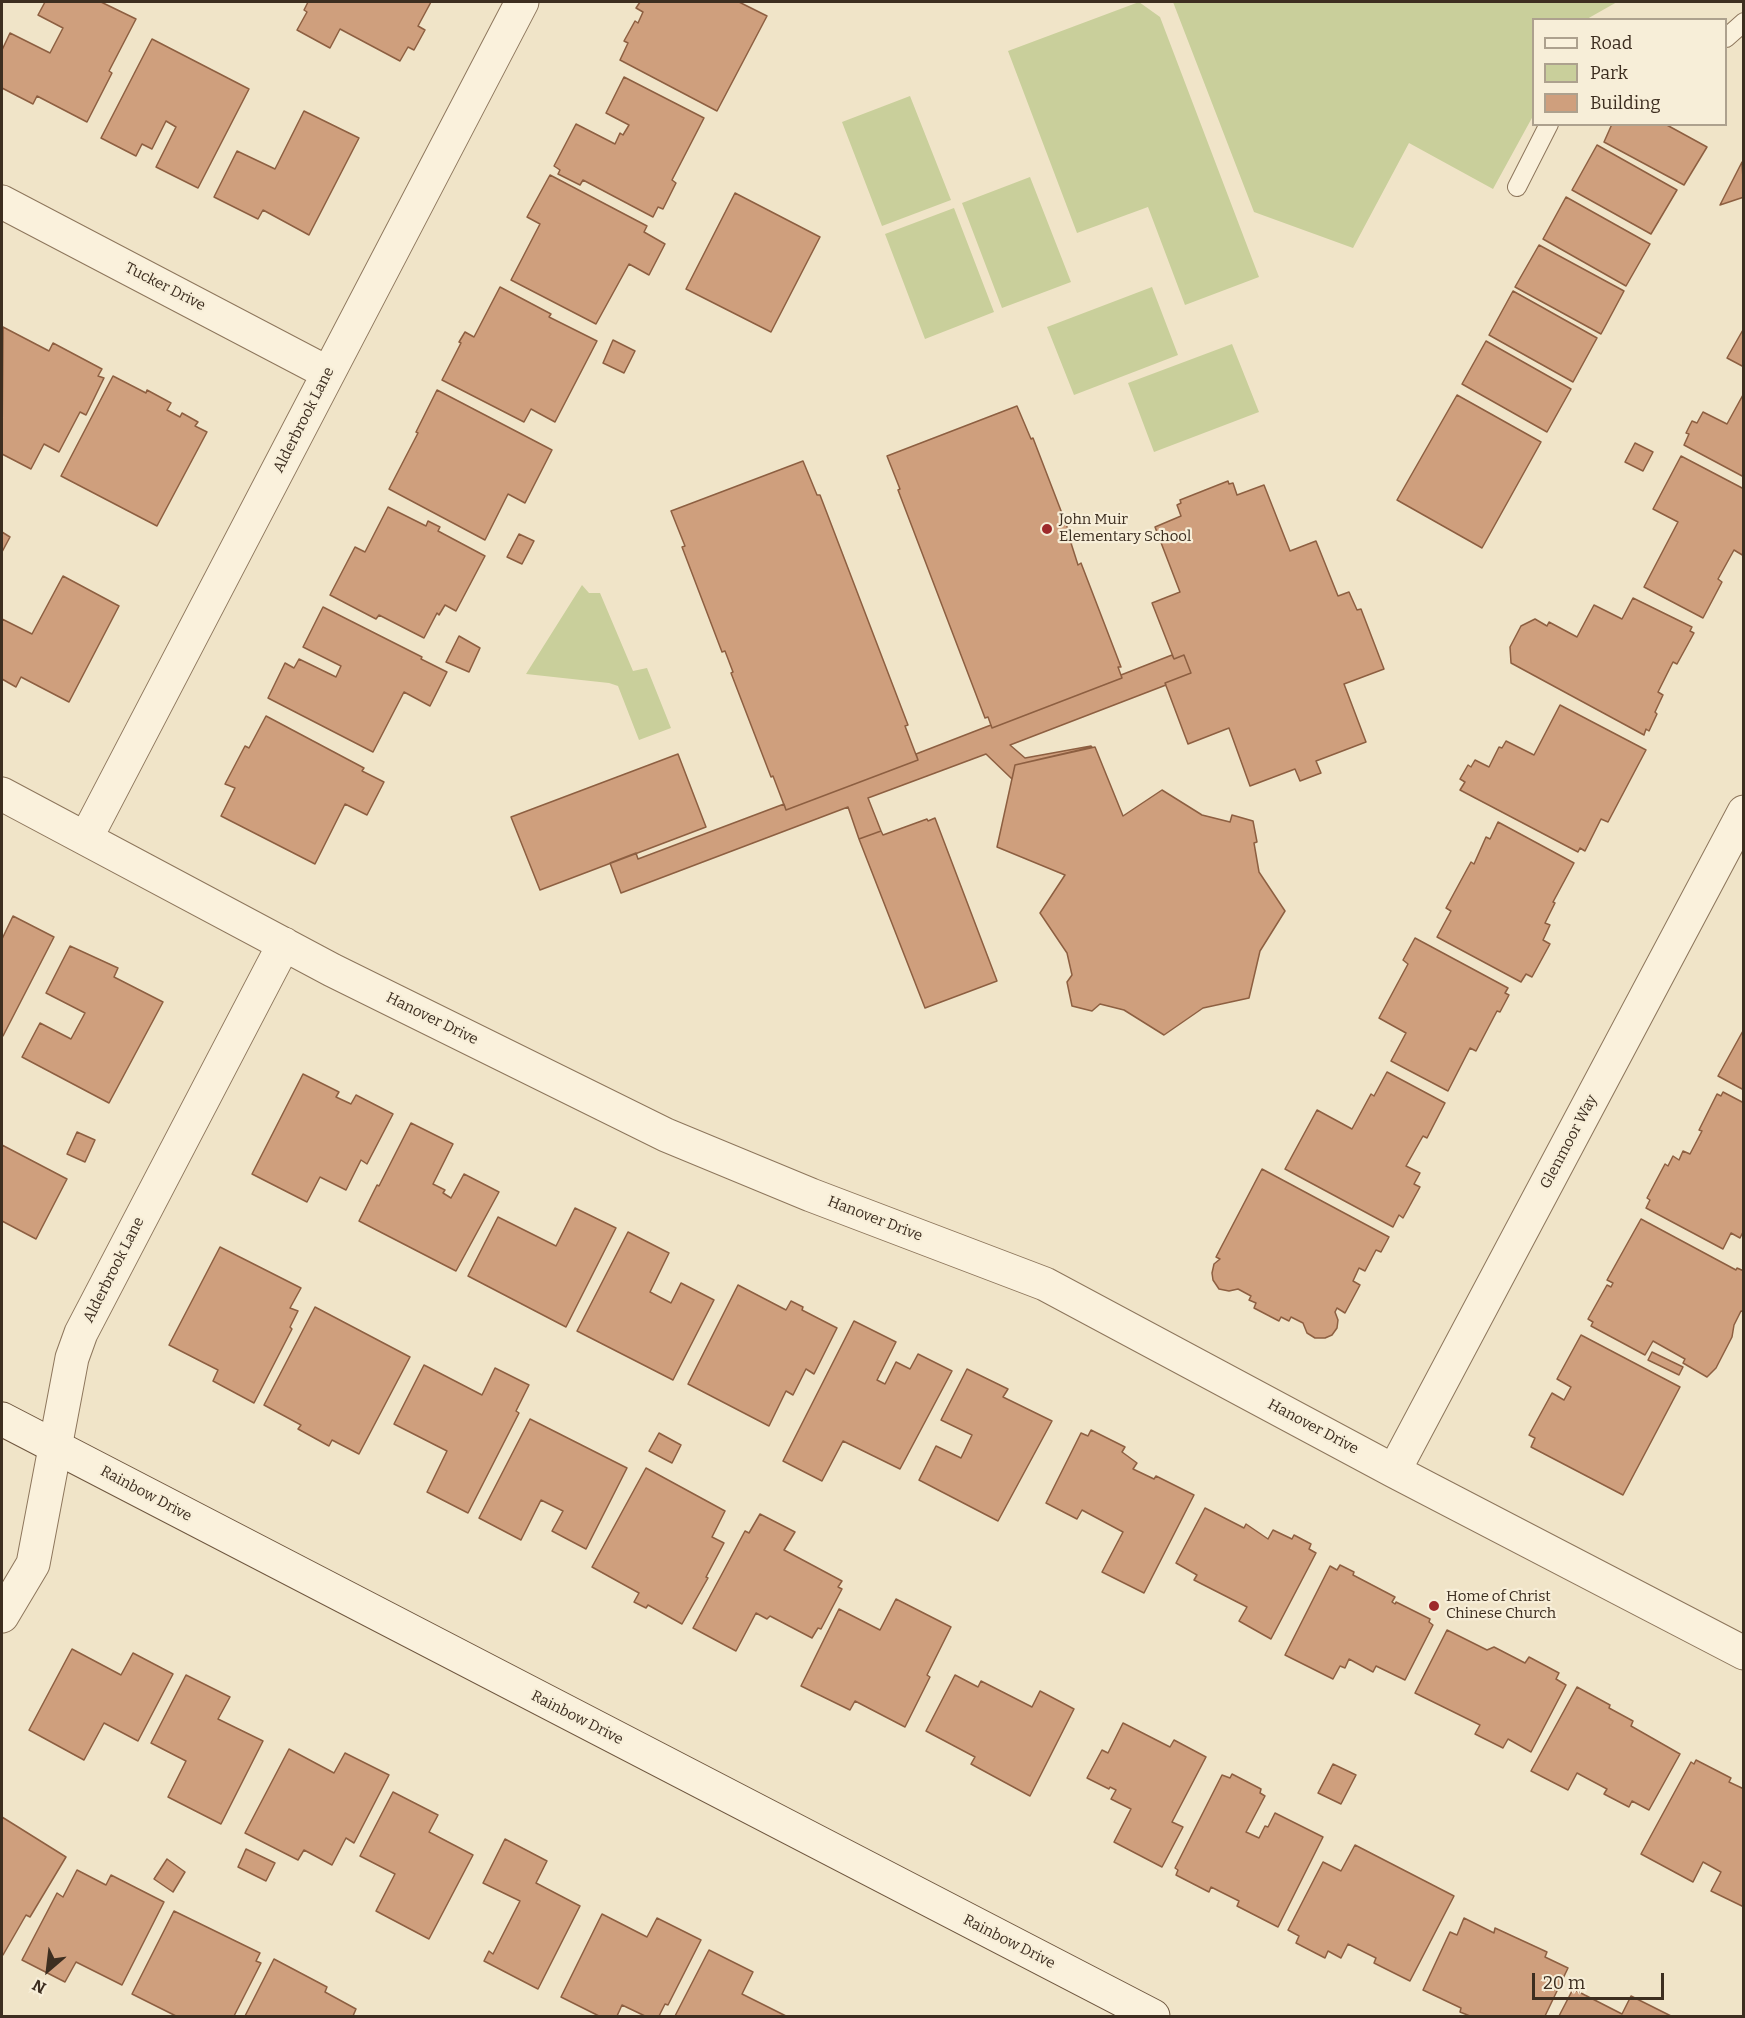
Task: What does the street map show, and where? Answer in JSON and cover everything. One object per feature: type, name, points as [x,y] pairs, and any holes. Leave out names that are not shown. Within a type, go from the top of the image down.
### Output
[{"type":"street","name":"Alderbrook Lane","points":[[86,838],[522,2]]},
{"type":"street","name":"Tucker Drive","points":[[2,202],[328,373]]},
{"type":"street","name":"Hanover Drive","points":[[2,794],[343,975],[666,1135],[811,1195],[1045,1284],[1394,1471],[1743,1653]]},
{"type":"street","name":"Glenmoor Way","points":[[1394,1471],[1743,812]]},
{"type":"street","name":"Alderbrook Lane","points":[[2,1616],[33,1564],[72,1358],[81,1333],[284,944]]},
{"type":"street","name":"Rainbow Drive","points":[[2,1419],[1153,2016]]},
{"type":"lane","points":[[1727,36],[1743,22]]},
{"type":"lane","points":[[1517,186],[1548,126]]},
{"type":"green space","points":[[1139,2],[1160,17],[1259,277],[1185,305],[1148,207],[1077,233],[1008,51]]},
{"type":"green space","points":[[1173,2],[1617,2],[1589,18],[1532,18],[1532,118],[1493,189],[1409,143],[1353,248],[1254,212]]},
{"type":"green space","points":[[910,96],[951,200],[882,226],[842,122]]},
{"type":"green space","points":[[1030,177],[1071,282],[1002,308],[962,203]]},
{"type":"green space","points":[[954,208],[994,312],[925,339],[885,234]]},
{"type":"green space","points":[[1152,287],[1178,355],[1074,395],[1047,327]]},
{"type":"green space","points":[[1232,344],[1259,412],[1154,452],[1128,383]]},
{"type":"green space","points":[[582,585],[589,593],[600,593],[633,671],[647,668],[671,728],[639,740],[618,686],[609,683],[526,674]]},
{"type":"building","points":[[45,2],[101,2],[136,19],[109,71],[112,73],[87,122],[37,96],[33,104],[2,88],[2,50],[10,33],[50,53],[63,28],[38,15]]},
{"type":"building","points":[[308,2],[431,2],[418,26],[425,30],[414,50],[408,47],[400,61],[340,29],[330,48],[297,30],[307,12],[304,10]]},
{"type":"building","points":[[640,2],[739,2],[767,16],[717,111],[620,60],[628,43],[624,41],[635,21],[638,23],[643,12],[636,8]]},
{"type":"building","points":[[152,39],[249,89],[198,188],[156,167],[176,127],[166,121],[152,149],[142,144],[136,156],[101,138]]},
{"type":"building","points":[[624,77],[704,118],[672,180],[676,183],[663,209],[658,207],[653,217],[583,180],[580,185],[558,174],[560,170],[554,166],[576,124],[615,144],[620,133],[623,135],[629,125],[606,113]]},
{"type":"building","points":[[304,111],[359,138],[309,235],[263,210],[258,219],[214,197],[237,151],[275,169]]},
{"type":"building","points":[[1611,126],[1669,126],[1707,147],[1684,185],[1604,142]]},
{"type":"building","points":[[1597,145],[1677,190],[1651,234],[1572,190]]},
{"type":"building","points":[[1742,162],[1744,197],[1720,205]]},
{"type":"building","points":[[550,175],[647,226],[644,232],[665,244],[649,275],[629,264],[596,324],[511,280],[540,224],[527,217]]},
{"type":"building","points":[[735,193],[820,237],[771,332],[686,289]]},
{"type":"building","points":[[1566,197],[1650,244],[1626,286],[1543,239]]},
{"type":"building","points":[[1539,245],[1624,291],[1601,334],[1515,287]]},
{"type":"building","points":[[500,287],[551,314],[549,317],[597,341],[555,422],[531,409],[524,422],[442,380],[465,332],[474,337]]},
{"type":"building","points":[[1513,291],[1597,338],[1573,382],[1489,335]]},
{"type":"building","points":[[3,327],[49,351],[53,343],[102,369],[98,376],[104,378],[86,415],[80,412],[59,452],[44,444],[31,469],[2,454]]},
{"type":"building","points":[[1744,328],[1744,367],[1727,358]]},
{"type":"building","points":[[613,340],[635,351],[624,373],[603,363]]},
{"type":"building","points":[[1486,341],[1571,389],[1547,432],[1462,384]]},
{"type":"building","points":[[113,376],[171,403],[167,410],[180,417],[182,413],[198,422],[195,426],[207,432],[157,526],[61,476]]},
{"type":"building","points":[[437,390],[552,450],[525,503],[508,494],[485,540],[389,489]]},
{"type":"building","points":[[1744,393],[1744,477],[1684,445],[1689,434],[1686,433],[1692,421],[1697,423],[1703,412],[1727,424]]},
{"type":"building","points":[[1457,395],[1541,442],[1482,548],[1397,500]]},
{"type":"building","points":[[1017,406],[1031,439],[1033,438],[1073,542],[1071,543],[1078,565],[1081,563],[1121,667],[1118,667],[1122,678],[992,728],[988,717],[985,718],[887,456]]},
{"type":"building","points":[[1635,443],[1653,452],[1643,471],[1625,462]]},
{"type":"building","points":[[1681,456],[1744,489],[1744,556],[1734,550],[1718,579],[1722,582],[1703,618],[1644,587],[1678,522],[1653,509]]},
{"type":"building","points":[[803,461],[817,495],[820,495],[908,725],[905,726],[918,760],[786,810],[731,673],[733,672],[725,651],[722,652],[682,547],[685,546],[671,511]]},
{"type":"building","points":[[1228,481],[1229,484],[1233,483],[1237,495],[1264,485],[1290,551],[1316,541],[1338,596],[1349,592],[1357,610],[1361,609],[1384,669],[1344,684],[1366,742],[1316,761],[1321,773],[1300,781],[1295,769],[1250,786],[1229,728],[1188,744],[1165,683],[1191,673],[1184,655],[1174,659],[1152,603],[1180,592],[1155,527],[1181,516],[1177,505],[1181,503],[1180,500]]},
{"type":"building","points":[[388,507],[426,526],[428,521],[440,527],[438,531],[485,556],[456,611],[445,605],[439,615],[437,613],[424,638],[379,615],[376,619],[330,595],[355,547],[365,552]]},
{"type":"building","points":[[2,532],[10,537],[2,552]]},
{"type":"building","points":[[519,534],[534,541],[522,564],[507,557]]},
{"type":"building","points":[[63,576],[119,606],[69,702],[21,677],[16,687],[2,679],[2,619],[32,634]]},
{"type":"building","points":[[1633,598],[1692,627],[1690,631],[1694,633],[1677,664],[1673,662],[1658,692],[1663,695],[1655,712],[1657,714],[1649,731],[1646,729],[1644,735],[1511,663],[1510,647],[1521,626],[1535,619],[1547,626],[1549,622],[1577,637],[1594,605],[1622,619]]},
{"type":"building","points":[[323,607],[447,672],[430,706],[404,692],[373,752],[268,698],[285,663],[294,668],[299,659],[336,677],[341,666],[303,647]]},
{"type":"building","points":[[459,636],[480,648],[469,672],[446,662]]},
{"type":"building","points":[[1172,655],[1174,659],[1184,655],[1191,673],[1165,683],[1166,685],[1010,745],[1025,758],[1092,747],[1015,765],[1012,779],[986,754],[868,798],[881,831],[859,839],[848,807],[621,893],[610,863],[636,853],[638,859],[784,804],[786,810],[918,760],[916,754],[991,725],[992,728],[1122,678],[1121,675]]},
{"type":"building","points":[[1560,705],[1646,750],[1608,822],[1601,819],[1585,851],[1580,848],[1578,852],[1460,790],[1465,782],[1460,779],[1468,765],[1471,767],[1475,760],[1489,767],[1499,747],[1502,748],[1506,741],[1534,755]]},
{"type":"building","points":[[266,716],[364,768],[362,771],[384,782],[367,815],[345,804],[315,864],[221,816],[235,788],[225,784],[245,746],[249,748]]},
{"type":"building","points":[[1095,747],[1123,816],[1162,790],[1202,815],[1230,822],[1232,815],[1253,821],[1259,872],[1285,911],[1260,951],[1249,998],[1203,1008],[1164,1035],[1124,1010],[1100,1004],[1092,1011],[1072,1006],[1067,982],[1072,975],[1067,953],[1040,913],[1065,875],[997,847],[1015,765]]},
{"type":"building","points":[[678,754],[706,827],[540,890],[511,817]]},
{"type":"building","points":[[935,818],[997,981],[925,1008],[859,839],[881,831],[883,835]]},
{"type":"building","points":[[1498,822],[1574,863],[1553,902],[1555,903],[1545,923],[1550,925],[1543,940],[1550,944],[1532,977],[1526,974],[1521,982],[1437,937],[1451,911],[1446,908],[1471,862],[1474,864],[1486,837],[1490,839]]},
{"type":"building","points":[[13,916],[54,937],[3,1036],[2,939]]},
{"type":"building","points":[[1415,938],[1508,988],[1505,993],[1509,995],[1500,1012],[1497,1011],[1476,1051],[1470,1048],[1448,1091],[1391,1061],[1406,1033],[1379,1018],[1408,964],[1403,960]]},
{"type":"building","points":[[70,946],[118,968],[114,977],[163,1002],[109,1103],[22,1057],[40,1023],[71,1039],[85,1013],[46,993]]},
{"type":"building","points":[[1744,1029],[1744,1090],[1718,1076]]},
{"type":"building","points":[[1387,1072],[1445,1103],[1427,1138],[1423,1136],[1406,1166],[1420,1173],[1414,1184],[1420,1187],[1403,1218],[1399,1215],[1393,1227],[1285,1169],[1317,1110],[1352,1129],[1371,1094],[1374,1096]]},
{"type":"building","points":[[303,1074],[339,1092],[336,1097],[351,1104],[356,1095],[393,1114],[367,1164],[361,1160],[346,1190],[320,1177],[307,1202],[252,1174]]},
{"type":"building","points":[[1723,1092],[1744,1103],[1744,1230],[1740,1238],[1731,1233],[1723,1249],[1646,1208],[1650,1200],[1647,1198],[1665,1164],[1668,1166],[1673,1156],[1679,1160],[1683,1151],[1690,1154],[1717,1094],[1721,1096]]},
{"type":"building","points":[[411,1123],[453,1144],[433,1184],[445,1190],[443,1193],[451,1198],[464,1174],[499,1192],[456,1271],[359,1221]]},
{"type":"building","points":[[77,1132],[95,1140],[85,1162],[67,1154]]},
{"type":"building","points":[[2,1145],[67,1179],[36,1239],[2,1221]]},
{"type":"building","points":[[1262,1169],[1389,1237],[1381,1252],[1376,1250],[1365,1271],[1359,1268],[1353,1281],[1360,1285],[1345,1313],[1337,1308],[1335,1312],[1338,1320],[1337,1328],[1332,1335],[1325,1338],[1315,1338],[1307,1333],[1303,1323],[1291,1317],[1289,1321],[1281,1317],[1279,1321],[1254,1308],[1256,1303],[1249,1300],[1251,1296],[1238,1289],[1229,1291],[1219,1289],[1213,1280],[1214,1264],[1220,1259],[1216,1257]]},
{"type":"building","points":[[575,1208],[616,1228],[566,1327],[468,1276],[498,1217],[556,1246]]},
{"type":"building","points":[[1641,1219],[1736,1270],[1737,1268],[1744,1271],[1744,1312],[1741,1311],[1734,1325],[1732,1337],[1716,1368],[1707,1377],[1683,1363],[1685,1359],[1653,1341],[1645,1355],[1591,1326],[1593,1322],[1588,1319],[1607,1285],[1611,1287],[1613,1283],[1607,1280]]},
{"type":"building","points":[[628,1232],[669,1253],[650,1292],[671,1303],[681,1283],[714,1300],[673,1380],[577,1331]]},
{"type":"building","points":[[220,1247],[301,1288],[290,1308],[298,1311],[290,1327],[292,1329],[254,1403],[213,1381],[218,1370],[169,1345]]},
{"type":"building","points":[[738,1285],[786,1310],[791,1301],[803,1307],[802,1310],[837,1328],[814,1374],[806,1369],[793,1395],[786,1391],[769,1426],[688,1384]]},
{"type":"building","points":[[315,1307],[410,1357],[359,1454],[332,1440],[329,1446],[298,1429],[301,1425],[264,1405]]},
{"type":"building","points":[[854,1321],[896,1342],[877,1380],[885,1384],[896,1362],[910,1369],[918,1354],[952,1371],[900,1469],[843,1441],[822,1481],[783,1461]]},
{"type":"building","points":[[1581,1335],[1680,1387],[1623,1495],[1531,1447],[1535,1438],[1529,1435],[1552,1393],[1564,1400],[1571,1387],[1557,1379]]},
{"type":"building","points":[[1652,1352],[1683,1367],[1679,1375],[1648,1360]]},
{"type":"building","points":[[424,1365],[482,1395],[495,1368],[529,1385],[516,1411],[519,1413],[468,1513],[427,1492],[447,1451],[394,1424]]},
{"type":"building","points":[[967,1369],[1008,1389],[1003,1397],[1052,1421],[998,1521],[919,1480],[936,1446],[961,1458],[972,1435],[941,1420]]},
{"type":"building","points":[[530,1419],[627,1468],[586,1549],[552,1531],[563,1511],[541,1500],[521,1540],[479,1518]]},
{"type":"building","points":[[1091,1430],[1125,1447],[1122,1452],[1137,1463],[1133,1469],[1154,1479],[1156,1476],[1194,1495],[1144,1593],[1102,1572],[1123,1532],[1082,1510],[1077,1519],[1046,1503],[1081,1433],[1088,1436]]},
{"type":"building","points":[[659,1433],[681,1445],[672,1463],[649,1451]]},
{"type":"building","points":[[646,1468],[725,1511],[712,1537],[724,1543],[706,1577],[708,1578],[682,1624],[648,1605],[646,1608],[634,1602],[639,1593],[592,1567]]},
{"type":"building","points":[[1205,1508],[1244,1528],[1246,1524],[1268,1539],[1273,1530],[1292,1539],[1294,1535],[1311,1544],[1309,1549],[1316,1553],[1271,1639],[1239,1621],[1247,1607],[1194,1580],[1197,1575],[1176,1563]]},
{"type":"building","points":[[760,1514],[795,1532],[784,1550],[842,1581],[838,1587],[842,1589],[821,1629],[818,1628],[812,1638],[770,1616],[767,1619],[756,1613],[736,1651],[693,1628],[745,1531],[749,1533]]},
{"type":"building","points":[[1340,1565],[1354,1572],[1353,1575],[1395,1597],[1392,1602],[1395,1604],[1396,1602],[1430,1619],[1429,1622],[1433,1625],[1405,1680],[1376,1666],[1373,1672],[1349,1659],[1345,1668],[1340,1666],[1333,1679],[1285,1655],[1330,1566],[1337,1570]]},
{"type":"building","points":[[896,1599],[951,1627],[927,1675],[930,1677],[905,1727],[855,1701],[850,1710],[801,1686],[839,1609],[880,1630]]},
{"type":"building","points":[[1447,1630],[1487,1650],[1494,1647],[1525,1663],[1529,1657],[1559,1673],[1556,1679],[1566,1685],[1531,1752],[1508,1739],[1503,1748],[1475,1734],[1480,1725],[1415,1693]]},
{"type":"building","points":[[72,1649],[121,1675],[133,1653],[173,1674],[138,1741],[104,1723],[84,1760],[29,1730]]},
{"type":"building","points":[[186,1675],[230,1697],[218,1719],[263,1741],[221,1824],[168,1797],[186,1761],[151,1743]]},
{"type":"building","points":[[955,1675],[978,1687],[981,1681],[1032,1707],[1040,1691],[1074,1709],[1030,1796],[971,1764],[975,1757],[926,1731]]},
{"type":"building","points":[[1577,1687],[1633,1721],[1631,1726],[1680,1754],[1649,1810],[1632,1801],[1629,1807],[1604,1794],[1607,1789],[1577,1773],[1568,1790],[1531,1771]]},
{"type":"building","points":[[1123,1723],[1170,1747],[1174,1740],[1206,1757],[1172,1822],[1183,1827],[1162,1867],[1114,1842],[1131,1809],[1111,1799],[1116,1790],[1087,1778],[1102,1750],[1108,1753]]},
{"type":"building","points":[[289,1749],[334,1773],[345,1753],[389,1775],[354,1843],[346,1838],[332,1865],[304,1850],[298,1860],[245,1833]]},
{"type":"building","points":[[1696,1760],[1731,1778],[1729,1782],[1744,1789],[1744,1907],[1711,1891],[1721,1872],[1703,1862],[1693,1882],[1641,1854],[1691,1762],[1694,1764]]},
{"type":"building","points":[[1333,1764],[1356,1775],[1341,1804],[1318,1793]]},
{"type":"building","points":[[1232,1774],[1261,1789],[1260,1793],[1265,1796],[1246,1832],[1259,1838],[1275,1813],[1323,1837],[1278,1927],[1237,1906],[1239,1901],[1211,1887],[1209,1892],[1176,1875],[1178,1870],[1175,1868],[1222,1775],[1230,1778]]},
{"type":"building","points":[[393,1792],[438,1815],[429,1832],[473,1855],[429,1939],[376,1911],[395,1874],[360,1856]]},
{"type":"building","points":[[2,1817],[66,1857],[30,1917],[26,1915],[3,1955],[2,1954]]},
{"type":"building","points":[[505,1839],[547,1861],[536,1883],[580,1906],[538,1989],[484,1961],[489,1951],[493,1954],[520,1901],[483,1883]]},
{"type":"building","points":[[1355,1845],[1454,1896],[1410,1981],[1374,1963],[1376,1958],[1348,1944],[1341,1958],[1328,1951],[1325,1958],[1296,1943],[1299,1936],[1288,1930],[1323,1862],[1341,1871]]},
{"type":"building","points":[[246,1849],[275,1863],[266,1881],[238,1867]]},
{"type":"building","points":[[167,1859],[185,1872],[173,1892],[154,1879]]},
{"type":"building","points":[[77,1870],[106,1885],[111,1875],[164,1902],[122,1985],[76,1962],[65,1982],[22,1960],[57,1893],[63,1897]]},
{"type":"building","points":[[174,1911],[260,1953],[256,1961],[261,1963],[234,2016],[176,2016],[132,1994]]},
{"type":"building","points":[[602,1914],[647,1937],[657,1918],[701,1940],[668,2005],[665,2004],[659,2016],[645,2016],[622,2005],[617,2016],[599,2016],[561,1997]]},
{"type":"building","points":[[1464,1918],[1494,1933],[1495,1928],[1547,1952],[1545,1957],[1568,1968],[1545,2016],[1470,2016],[1460,2012],[1461,2008],[1423,1990],[1450,1932],[1457,1935]]},
{"type":"building","points":[[709,1950],[753,1972],[742,1994],[786,2016],[675,2016]]},
{"type":"building","points":[[274,1959],[327,1987],[325,1992],[356,2009],[353,2016],[245,2016]]},
{"type":"building","points":[[1573,1989],[1622,2014],[1631,1996],[1671,2016],[1559,2016]]},
{"type":"place","name":"John Muir Elementary School","points":[[1047,529]]},
{"type":"place","name":"Home of Christ Chinese Church","points":[[1434,1606]]}]
